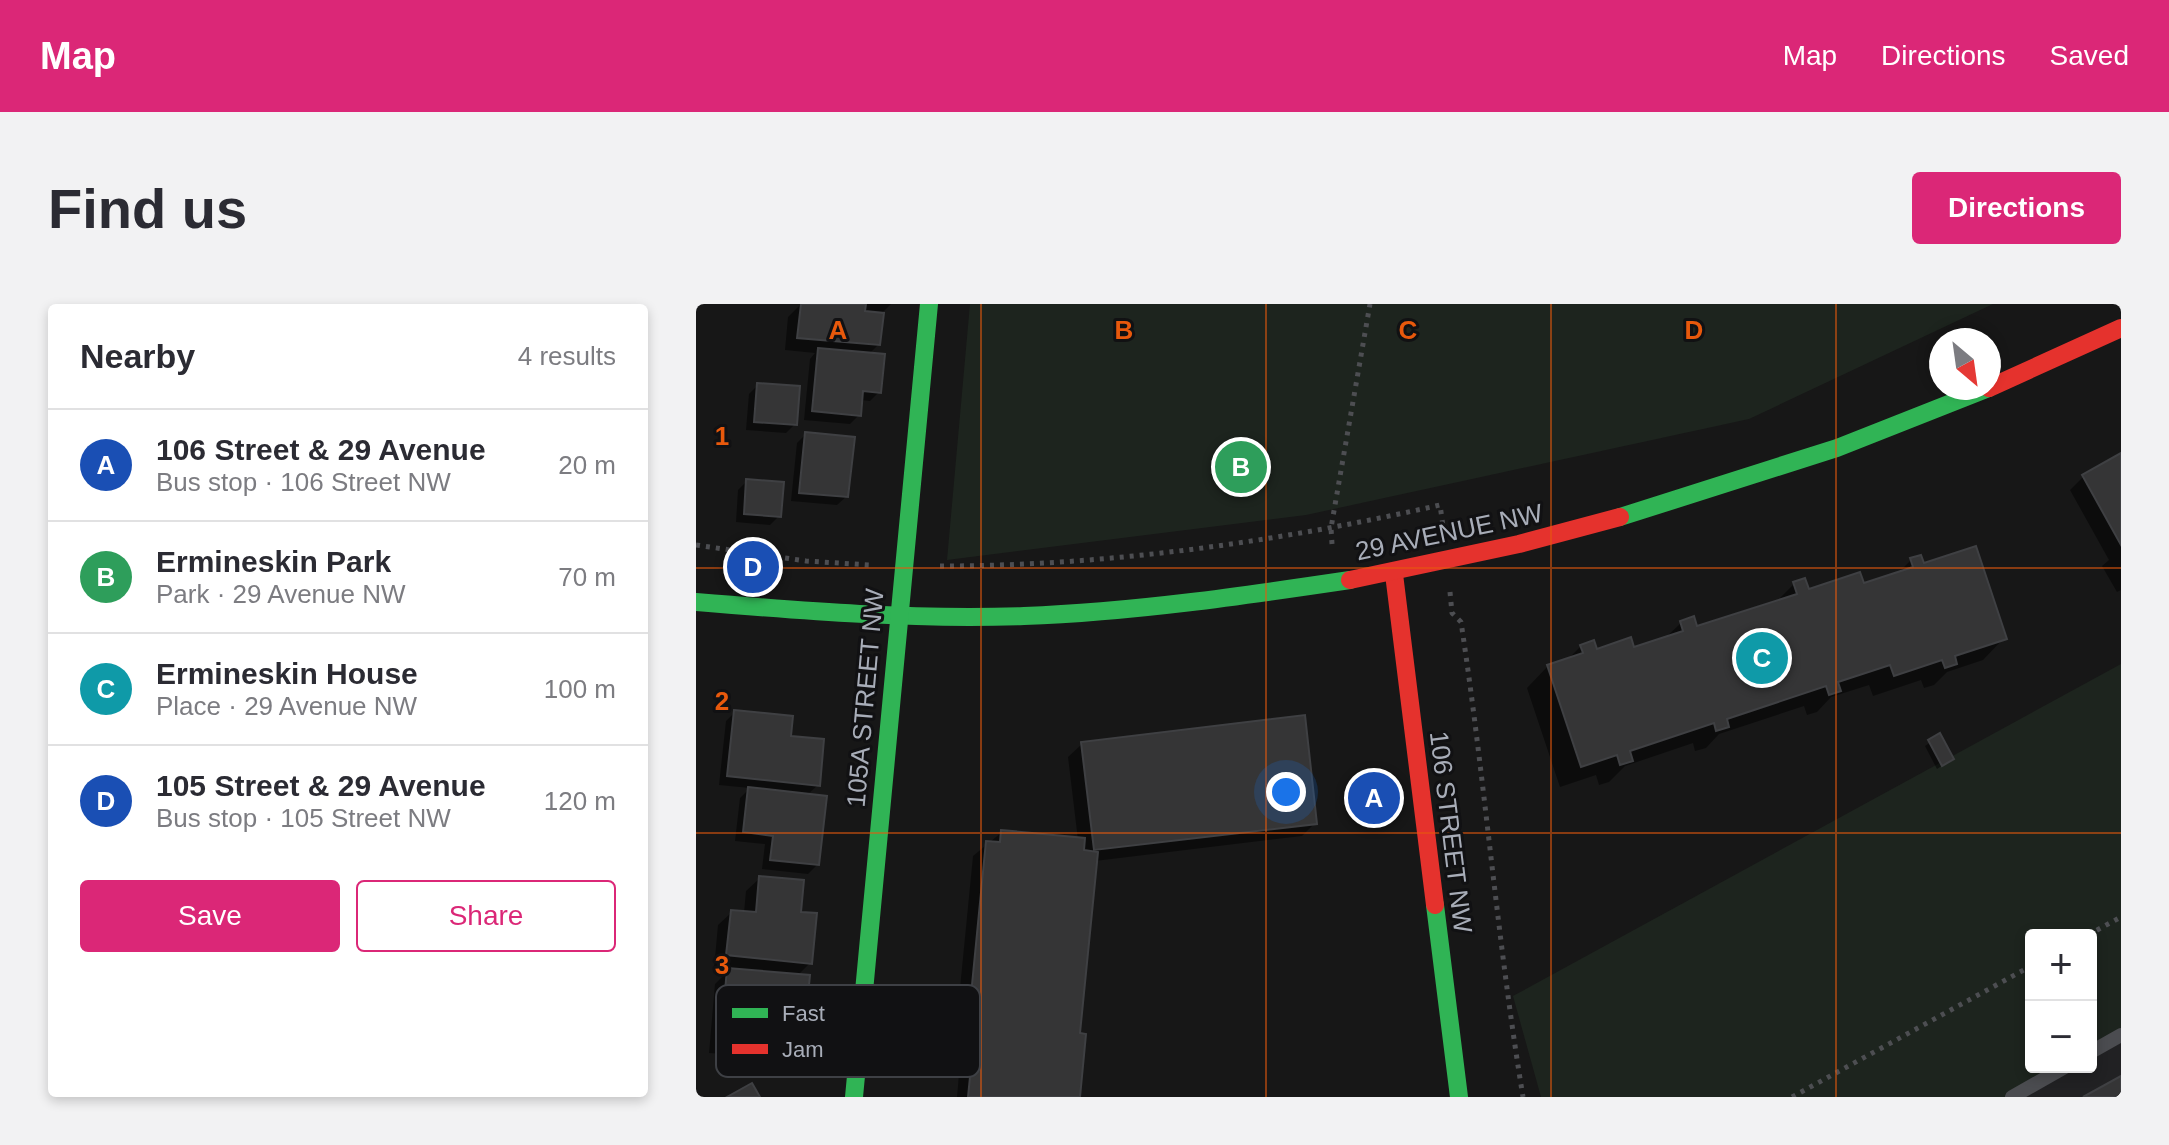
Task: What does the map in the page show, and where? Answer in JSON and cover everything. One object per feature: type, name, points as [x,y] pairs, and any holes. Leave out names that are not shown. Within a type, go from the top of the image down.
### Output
[{"type":"street","name":"105A STREET NW","points":[[864,985],[929,304]]},
{"type":"street","name":"29 AVENUE NW","points":[[2001,383],[2121,328]]},
{"type":"street","name":"29 AVENUE NW","points":[[696,602],[815,613],[898,616],[1089,610],[1184,602],[1394,574],[1665,506],[1845,444],[1958,400]]},
{"type":"street","name":"106 STREET NW","points":[[1394,574],[1459,1097]]},
{"type":"street","name":"105A STREET NW","points":[[854,1097],[856,1077]]},
{"type":"lane","points":[[2097,1049],[2121,1035]]},
{"type":"lane","points":[[2012,1097],[2054,1073]]},
{"type":"path","points":[[1332,544],[1331,528],[1370,304]]},
{"type":"path","points":[[948,566],[1121,557],[1331,528],[1440,505],[1443,523]]},
{"type":"path","points":[[696,545],[806,561],[878,565]]},
{"type":"path","points":[[1452,613],[1461,622],[1484,776],[1509,1011],[1523,1097]]},
{"type":"path","points":[[2097,930],[2121,917]]},
{"type":"path","points":[[1792,1097],[2025,969]]},
{"type":"shaded area","points":[[970,304],[1993,304],[1942,328],[1929,328],[1929,334],[1749,419],[1306,515],[947,560]]},
{"type":"shaded area","points":[[2121,664],[2121,1033],[2097,1046],[2097,929],[2025,929],[2025,1073],[2049,1073],[2006,1097],[1541,1097],[1513,996]]},
{"type":"shaded area","points":[[2121,1033],[2121,1097],[2006,1097],[2049,1073],[2097,1073],[2097,1046]]},
{"type":"building","points":[[801,304],[866,304],[865,311],[884,313],[880,345],[797,338]]},
{"type":"building","points":[[818,348],[885,354],[881,393],[863,391],[861,416],[812,411]]},
{"type":"building","points":[[757,383],[800,386],[797,425],[754,422]]},
{"type":"building","points":[[805,432],[855,437],[848,497],[799,493]]},
{"type":"building","points":[[2121,453],[2121,545],[2082,475]]},
{"type":"building","points":[[746,479],[784,482],[781,517],[744,514]]},
{"type":"building","points":[[1976,546],[2007,639],[1955,656],[1957,664],[1945,668],[1942,660],[1894,676],[1890,665],[1838,682],[1841,691],[1829,695],[1826,686],[1727,719],[1729,727],[1716,731],[1714,723],[1630,751],[1633,761],[1620,765],[1617,755],[1581,767],[1547,665],[1583,653],[1580,645],[1594,640],[1597,649],[1631,637],[1634,647],[1683,631],[1680,621],[1694,616],[1697,626],[1797,594],[1793,582],[1805,578],[1809,589],[1860,572],[1864,583],[1913,567],[1910,558],[1921,555],[1924,563]]},
{"type":"building","points":[[734,710],[793,716],[791,736],[824,739],[820,786],[727,776]]},
{"type":"building","points":[[1305,715],[1317,824],[1094,850],[1081,742]]},
{"type":"building","points":[[1940,733],[1954,759],[1942,766],[1928,740]]},
{"type":"building","points":[[748,787],[827,796],[819,865],[770,860],[773,836],[743,832]]},
{"type":"building","points":[[1001,830],[1085,838],[1084,850],[1098,852],[1080,1033],[1086,1034],[1080,1097],[968,1097],[970,1077],[980,1077],[980,985],[972,985],[986,841],[1000,842]]},
{"type":"building","points":[[759,876],[804,880],[801,912],[817,913],[812,964],[726,955],[731,910],[756,912]]},
{"type":"building","points":[[727,968],[810,975],[809,985],[726,985]]},
{"type":"building","points":[[2121,1076],[2121,1097],[2083,1097]]},
{"type":"building","points":[[752,1083],[760,1097],[727,1097]]},
{"type":"traffic: fast","points":[[865,985],[929,304]]},
{"type":"traffic: fast","points":[[1620,517],[1837,448],[1959,400]]},
{"type":"traffic: fast","points":[[696,602],[901,616],[1024,616],[1147,607],[1350,580]]},
{"type":"traffic: fast","points":[[1435,905],[1459,1097]]},
{"type":"traffic: fast","points":[[854,1097],[856,1077]]},
{"type":"traffic: jam","points":[[2001,383],[2121,328]]},
{"type":"traffic: jam","points":[[1350,580],[1519,544],[1620,517]]},
{"type":"traffic: jam","points":[[1394,574],[1435,905]]},
{"type":"place","name":"Ermineskin Park","points":[[1241,467]]},
{"type":"place","name":"105 Street & 29 Avenue","points":[[753,567]]},
{"type":"place","name":"Ermineskin House","points":[[1762,658]]},
{"type":"place","name":"106 Street & 29 Avenue","points":[[1374,798]]}]
